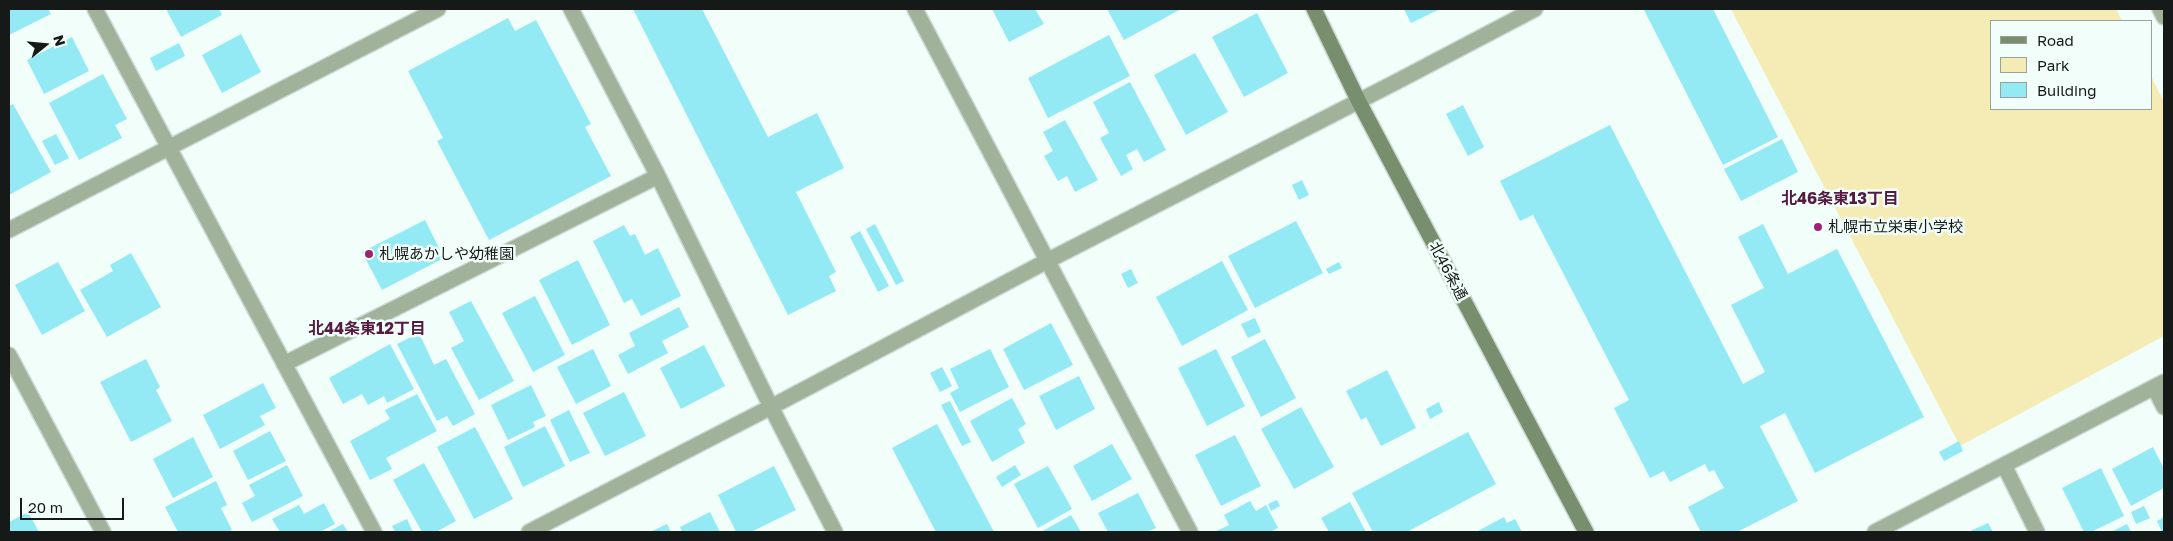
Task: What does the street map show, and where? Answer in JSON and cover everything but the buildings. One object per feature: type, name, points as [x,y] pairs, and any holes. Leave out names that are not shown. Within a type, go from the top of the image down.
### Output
[{"type":"street","points":[[95,9],[374,532]]},
{"type":"street","points":[[9,230],[438,9]]},
{"type":"street","points":[[571,9],[658,176],[771,408],[835,532]]},
{"type":"street","points":[[915,9],[1190,532]]},
{"type":"street","name":"北46条通","points":[[1314,9],[1359,102],[1586,532]]},
{"type":"street","points":[[529,532],[771,408],[1047,261],[1359,102],[1535,9]]},
{"type":"street","points":[[2160,9],[2164,16]]},
{"type":"street","points":[[284,364],[658,176]]},
{"type":"street","points":[[9,355],[103,532]]},
{"type":"street","points":[[1876,532],[2159,384],[2164,407]]},
{"type":"street","points":[[2004,465],[2037,532]]},
{"type":"green space","points":[[1731,9],[2116,9],[2122,20],[1990,20],[1990,110],[2153,110],[2153,80],[2164,102],[2164,336],[1960,446]]},
{"type":"place","name":"札幌市立栄東小学校","points":[[1818,227]]},
{"type":"place","name":"札幌あかしや幼稚園","points":[[369,254]]},
{"type":"district","name":"北46条東13丁目","points":[[1840,199]]},
{"type":"district","name":"北44条東12丁目","points":[[367,329]]}]
